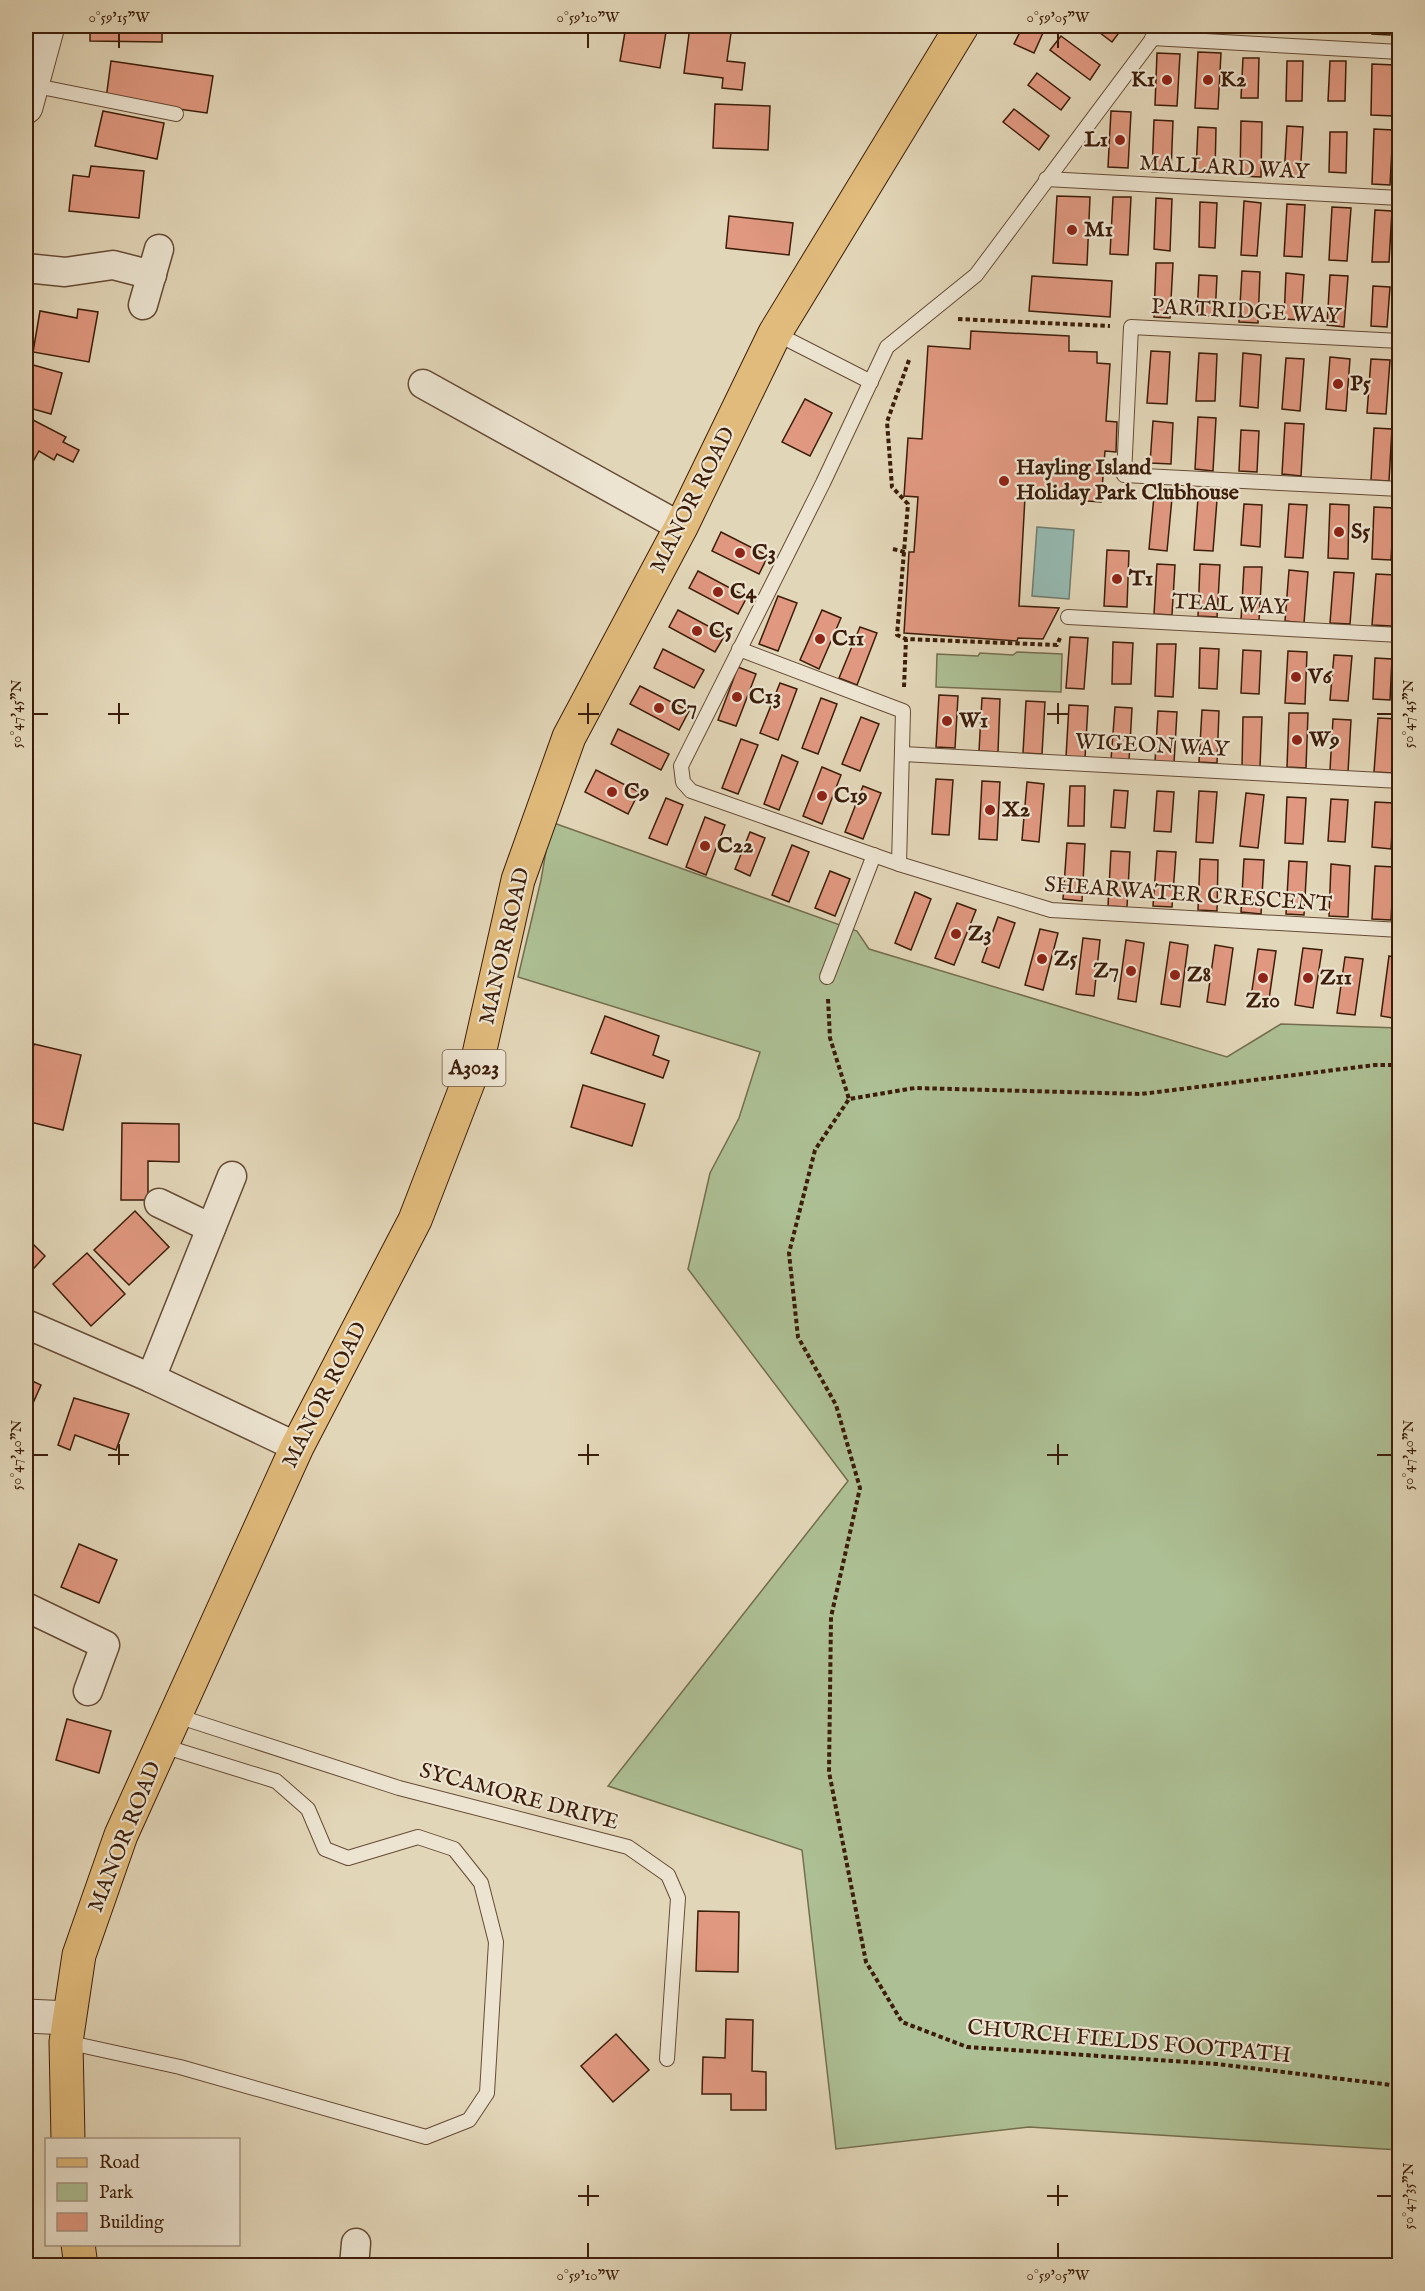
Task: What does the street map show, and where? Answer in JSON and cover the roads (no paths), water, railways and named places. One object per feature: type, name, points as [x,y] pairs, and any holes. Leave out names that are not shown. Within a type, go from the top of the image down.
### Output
[{"type":"main road","name":"MANOR ROAD","points":[[68,2138],[68,2030],[83,1944],[121,1835],[177,1716],[297,1447],[415,1220],[475,1065],[518,880],[569,738],[681,527],[775,333],[951,29]]},
{"type":"main road","points":[[78,2246],[81,2265]]},
{"type":"street","points":[[28,96],[48,26]]},
{"type":"street","points":[[26,268],[65,272],[155,262],[143,305]]},
{"type":"street","points":[[423,384],[681,527]]},
{"type":"street","points":[[150,1378],[232,1176]]},
{"type":"street","points":[[159,1203],[211,1228]]},
{"type":"street","points":[[26,1324],[150,1378],[297,1447]]},
{"type":"street","points":[[26,1607],[105,1645],[88,1691]]},
{"type":"street","points":[[26,2016],[68,2030]]},
{"type":"lane","points":[[1046,179],[1162,26]]},
{"type":"lane","points":[[1152,38],[1400,52]]},
{"type":"lane","points":[[28,96],[176,114]]},
{"type":"lane","name":"MALLARD WAY","points":[[1046,179],[1400,198]]},
{"type":"lane","name":"SHEARWATER CRESCENT","points":[[1046,179],[976,274],[887,347],[681,766],[683,782],[691,791],[899,864],[1051,910],[1400,930]]},
{"type":"lane","name":"PARTRIDGE WAY","points":[[1400,341],[1131,327],[1124,475],[1400,489]]},
{"type":"lane","points":[[775,333],[871,382]]},
{"type":"lane","name":"TEAL WAY","points":[[1068,618],[1400,635]]},
{"type":"lane","points":[[739,649],[903,711],[899,864]]},
{"type":"lane","name":"WIGEON WAY","points":[[903,753],[1400,781]]},
{"type":"lane","points":[[827,977],[874,855]]},
{"type":"lane","name":"SYCAMORE DRIVE","points":[[177,1716],[399,1788],[628,1848],[668,1875],[678,1898],[667,2059]]},
{"type":"lane","points":[[68,2030],[180,2067],[426,2137],[469,2120],[487,2093],[496,1942],[481,1883],[454,1849],[418,1837],[348,1858],[325,1849],[308,1809],[276,1781],[163,1746]]},
{"type":"water","points":[[1037,527],[1074,530],[1069,599],[1032,596]]},
{"type":"place","name":"K1","points":[[1167,80]]},
{"type":"place","name":"K2","points":[[1208,80]]},
{"type":"place","name":"L1","points":[[1120,140]]},
{"type":"place","name":"M1","points":[[1072,230]]},
{"type":"place","name":"P5","points":[[1338,384]]},
{"type":"place","name":"Hayling Island Holiday Park Clubhouse","points":[[1004,481]]},
{"type":"place","name":"S5","points":[[1339,532]]},
{"type":"place","name":"C3","points":[[740,553]]},
{"type":"place","name":"T1","points":[[1117,579]]},
{"type":"place","name":"C4","points":[[718,592]]},
{"type":"place","name":"C5","points":[[697,631]]},
{"type":"place","name":"C11","points":[[820,639]]},
{"type":"place","name":"V6","points":[[1296,677]]},
{"type":"place","name":"C13","points":[[737,697]]},
{"type":"place","name":"C7","points":[[659,708]]},
{"type":"place","name":"W1","points":[[947,721]]},
{"type":"place","name":"W9","points":[[1297,740]]},
{"type":"place","name":"C9","points":[[612,792]]},
{"type":"place","name":"C19","points":[[822,796]]},
{"type":"place","name":"X2","points":[[990,810]]},
{"type":"place","name":"C22","points":[[705,846]]},
{"type":"place","name":"Z3","points":[[956,934]]},
{"type":"place","name":"Z5","points":[[1042,959]]},
{"type":"place","name":"Z7","points":[[1131,971]]},
{"type":"place","name":"Z8","points":[[1175,975]]},
{"type":"place","name":"Z10","points":[[1263,978]]},
{"type":"place","name":"Z11","points":[[1308,978]]}]
